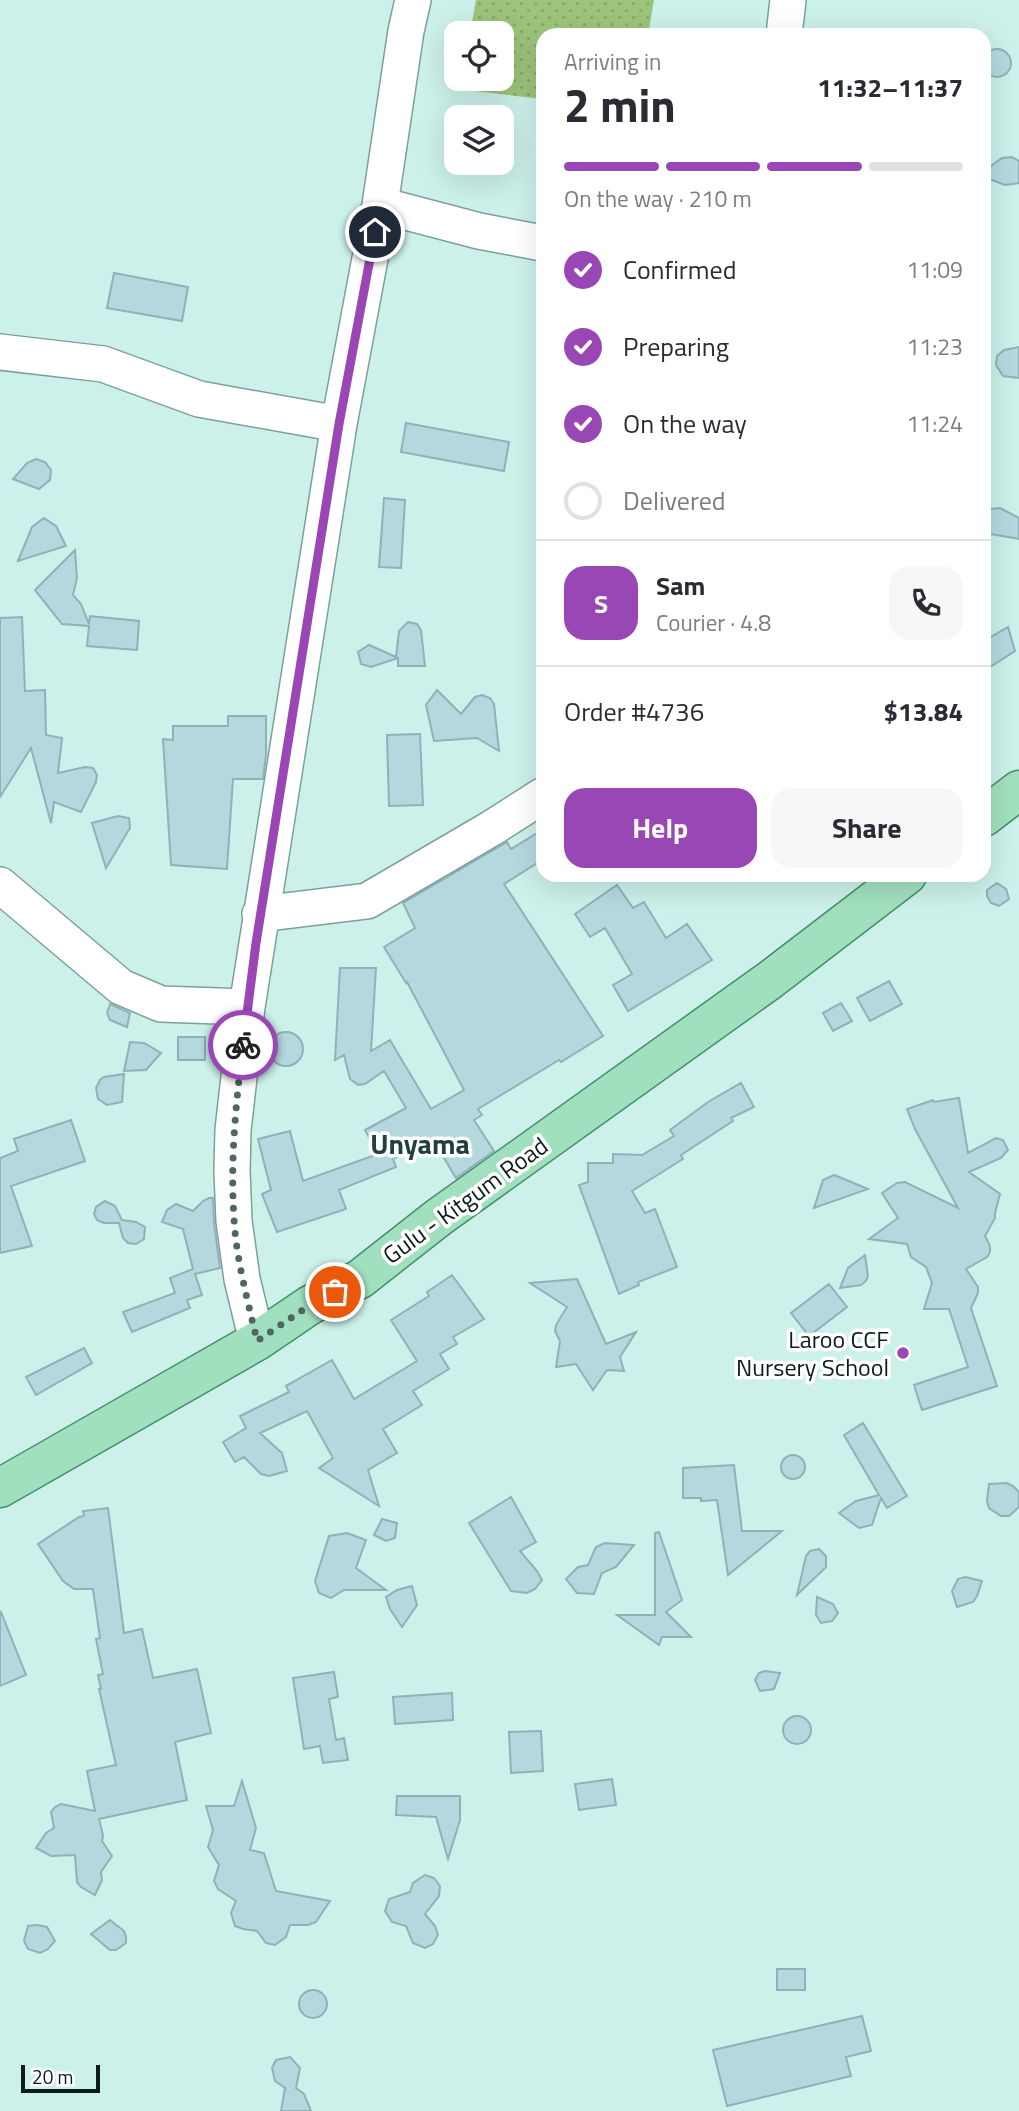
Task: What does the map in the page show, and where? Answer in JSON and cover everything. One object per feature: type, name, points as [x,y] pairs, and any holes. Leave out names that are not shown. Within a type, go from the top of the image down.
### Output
[{"type":"main road","points":[[991,812],[1019,790]]},
{"type":"main road","name":"Gulu - Kitgum Road","points":[[0,1488],[257,1341],[310,1305],[360,1279],[439,1217],[770,980],[898,882]]},
{"type":"street","points":[[257,1341],[234,1221],[232,1171],[233,1130],[247,1007],[339,424],[380,205],[413,0]]},
{"type":"street","points":[[785,28],[788,0]]},
{"type":"street","points":[[380,205],[479,231],[536,242]]},
{"type":"street","points":[[0,352],[103,364],[199,399],[339,424]]},
{"type":"street","points":[[260,914],[367,901],[536,800]]},
{"type":"street","points":[[0,885],[121,987],[161,1004],[247,1007]]},
{"type":"green space","points":[[476,0],[654,0],[649,28],[536,28],[536,98],[476,91],[514,91],[514,21],[472,21]]},
{"type":"building","points":[[1002,50],[1010,58],[1007,73],[997,77],[991,75],[991,51]]},
{"type":"building","points":[[1012,157],[1019,161],[1019,183],[1005,185],[991,180],[991,166],[1002,158]]},
{"type":"building","points":[[114,273],[188,287],[182,321],[107,308]]},
{"type":"building","points":[[1019,347],[1019,378],[1003,376],[996,365],[997,356],[1004,350]]},
{"type":"building","points":[[406,423],[509,442],[504,471],[401,452]]},
{"type":"building","points":[[36,459],[45,462],[51,470],[50,480],[39,489],[13,479],[27,463]]},
{"type":"building","points":[[384,498],[405,500],[401,568],[379,567]]},
{"type":"building","points":[[1000,508],[1019,518],[1019,539],[991,534],[991,509]]},
{"type":"building","points":[[44,518],[56,526],[66,546],[18,561],[32,527]]},
{"type":"building","points":[[75,550],[77,578],[73,595],[81,604],[89,624],[90,616],[139,621],[137,650],[87,646],[89,626],[62,624],[35,590]]},
{"type":"building","points":[[22,617],[25,691],[45,690],[46,735],[62,738],[58,773],[85,767],[93,768],[97,775],[81,812],[54,802],[51,823],[31,748],[0,797],[0,618]]},
{"type":"building","points":[[408,622],[417,624],[421,630],[425,666],[398,666],[398,658],[371,667],[361,664],[358,652],[369,645],[396,657],[399,631]]},
{"type":"building","points":[[1008,627],[1015,651],[991,666],[991,637]]},
{"type":"building","points":[[437,690],[461,714],[475,697],[482,695],[490,698],[494,704],[499,751],[477,738],[434,741],[426,705]]},
{"type":"building","points":[[228,716],[266,716],[263,779],[233,779],[227,869],[171,865],[163,739],[173,740],[173,726],[228,726]]},
{"type":"building","points":[[420,734],[423,805],[389,806],[387,735]]},
{"type":"building","points":[[118,816],[129,818],[130,828],[106,868],[92,823]]},
{"type":"building","points":[[536,834],[536,864],[504,884],[603,1036],[478,1109],[482,1115],[474,1120],[494,1151],[456,1178],[432,1138],[393,1159],[396,1167],[339,1190],[346,1209],[277,1232],[262,1194],[271,1190],[258,1139],[290,1131],[303,1181],[378,1154],[365,1130],[406,1108],[384,1071],[365,1084],[358,1085],[350,1079],[344,1055],[335,1060],[340,968],[376,968],[371,1051],[390,1040],[431,1109],[464,1090],[407,982],[384,947],[415,928],[403,903],[507,842],[511,849]]},
{"type":"building","points":[[997,883],[1006,889],[1009,899],[999,906],[991,903],[987,896],[987,890]]},
{"type":"building","points":[[617,885],[633,908],[644,902],[666,938],[687,924],[712,960],[628,1011],[613,985],[632,974],[605,928],[590,937],[575,914]]},
{"type":"building","points":[[889,981],[902,1004],[870,1021],[857,998]]},
{"type":"building","points":[[841,1003],[852,1021],[833,1031],[823,1013]]},
{"type":"building","points":[[110,1004],[130,1013],[127,1027],[110,1020],[107,1013]]},
{"type":"building","points":[[286,1032],[298,1037],[303,1049],[298,1061],[286,1066],[274,1061],[269,1049],[274,1037]]},
{"type":"building","points":[[178,1037],[205,1037],[205,1060],[178,1060]]},
{"type":"building","points":[[130,1042],[144,1043],[161,1053],[146,1070],[124,1071]]},
{"type":"building","points":[[124,1074],[122,1102],[107,1105],[98,1099],[96,1088],[100,1080]]},
{"type":"building","points":[[741,1083],[754,1107],[731,1118],[733,1121],[681,1155],[683,1159],[632,1191],[645,1213],[655,1209],[677,1267],[638,1282],[639,1285],[619,1294],[579,1185],[588,1182],[588,1163],[613,1163],[613,1154],[642,1155],[674,1136],[670,1130],[708,1102]]},
{"type":"building","points":[[959,1098],[968,1153],[996,1138],[1003,1140],[1008,1150],[1001,1158],[969,1172],[1000,1194],[995,1218],[985,1236],[990,1252],[987,1257],[966,1269],[978,1287],[971,1308],[997,1386],[922,1410],[914,1385],[968,1367],[949,1309],[924,1309],[932,1283],[926,1267],[911,1257],[907,1244],[869,1239],[898,1218],[882,1193],[897,1183],[905,1182],[958,1208],[907,1109],[933,1100]]},
{"type":"building","points":[[71,1120],[85,1161],[11,1186],[32,1246],[0,1253],[0,1158],[18,1151],[14,1139]]},
{"type":"building","points":[[834,1175],[868,1189],[814,1208],[823,1180]]},
{"type":"building","points":[[209,1198],[213,1198],[220,1268],[195,1274],[202,1295],[187,1300],[190,1308],[132,1332],[123,1312],[175,1293],[170,1278],[193,1269],[183,1229],[162,1222],[167,1210],[176,1204],[193,1211]]},
{"type":"building","points":[[105,1201],[115,1206],[122,1220],[136,1222],[145,1227],[144,1239],[136,1244],[128,1243],[123,1238],[119,1223],[97,1220],[94,1214],[96,1207]]},
{"type":"building","points":[[865,1255],[868,1276],[866,1281],[861,1285],[840,1288],[848,1268]]},
{"type":"building","points":[[452,1275],[484,1319],[453,1337],[457,1344],[440,1354],[449,1369],[413,1391],[422,1405],[383,1429],[397,1453],[368,1470],[379,1506],[319,1468],[333,1458],[307,1411],[260,1433],[282,1453],[287,1471],[269,1476],[261,1474],[244,1457],[235,1462],[223,1442],[246,1428],[240,1416],[289,1392],[286,1386],[332,1360],[354,1399],[417,1361],[391,1320],[429,1296],[427,1292]]},
{"type":"building","points":[[577,1279],[606,1344],[636,1332],[620,1357],[624,1371],[607,1370],[593,1390],[576,1364],[556,1367],[560,1341],[555,1331],[556,1325],[567,1307],[530,1283]]},
{"type":"building","points":[[829,1284],[847,1307],[809,1336],[791,1313]]},
{"type":"building","points":[[84,1348],[92,1363],[36,1395],[26,1377]]},
{"type":"building","points":[[863,1423],[907,1496],[887,1508],[881,1498],[872,1525],[859,1528],[839,1513],[856,1501],[879,1495],[844,1435]]},
{"type":"building","points":[[788,1455],[798,1455],[805,1462],[805,1472],[798,1479],[788,1479],[781,1472],[781,1462]]},
{"type":"building","points":[[734,1465],[742,1531],[782,1531],[728,1575],[717,1500],[683,1498],[683,1468]]},
{"type":"building","points":[[1007,1483],[1019,1492],[1019,1507],[1009,1516],[1001,1516],[989,1508],[989,1484]]},
{"type":"building","points":[[511,1497],[536,1542],[520,1551],[542,1580],[535,1589],[527,1593],[511,1591],[469,1523]]},
{"type":"building","points":[[108,1508],[124,1633],[142,1629],[153,1678],[197,1669],[211,1733],[175,1742],[187,1800],[99,1819],[102,1841],[112,1856],[101,1872],[102,1880],[95,1895],[77,1882],[75,1855],[51,1856],[36,1848],[46,1833],[54,1828],[51,1812],[55,1807],[61,1804],[95,1811],[87,1771],[116,1765],[99,1689],[98,1675],[103,1674],[96,1639],[100,1638],[93,1589],[74,1589],[63,1581],[38,1544],[84,1516],[83,1511]]},
{"type":"building","points":[[382,1519],[397,1523],[395,1538],[386,1541],[374,1535]]},
{"type":"building","points":[[659,1532],[682,1600],[666,1612],[691,1637],[662,1637],[659,1645],[617,1615],[655,1615],[655,1533]]},
{"type":"building","points":[[347,1533],[366,1540],[356,1568],[386,1590],[344,1590],[331,1598],[319,1593],[315,1581],[329,1536]]},
{"type":"building","points":[[605,1543],[634,1545],[616,1567],[602,1573],[594,1594],[577,1593],[566,1579],[578,1567],[588,1565],[596,1547]]},
{"type":"building","points":[[819,1549],[826,1556],[826,1567],[797,1595],[806,1556],[810,1551]]},
{"type":"building","points":[[965,1577],[982,1581],[973,1602],[957,1607],[952,1591],[958,1579]]},
{"type":"building","points":[[412,1586],[417,1605],[402,1627],[390,1609],[386,1597],[397,1590]]},
{"type":"building","points":[[817,1597],[833,1604],[838,1613],[832,1621],[821,1623],[816,1615]]},
{"type":"building","points":[[0,1613],[26,1675],[0,1686]]},
{"type":"building","points":[[334,1672],[338,1697],[329,1699],[336,1740],[344,1738],[348,1760],[323,1763],[320,1746],[304,1749],[293,1678]]},
{"type":"building","points":[[759,1673],[780,1673],[774,1689],[760,1691],[755,1680]]},
{"type":"building","points":[[452,1693],[453,1720],[395,1724],[393,1697]]},
{"type":"building","points":[[797,1716],[807,1720],[811,1730],[807,1740],[797,1744],[787,1740],[783,1730],[787,1720]]},
{"type":"building","points":[[541,1731],[543,1771],[511,1773],[509,1732]]},
{"type":"building","points":[[612,1779],[616,1805],[579,1810],[575,1784]]},
{"type":"building","points":[[242,1781],[256,1828],[250,1850],[264,1853],[276,1891],[330,1901],[316,1922],[290,1925],[286,1937],[275,1945],[266,1943],[257,1931],[235,1926],[231,1913],[236,1901],[218,1889],[214,1881],[219,1865],[208,1847],[213,1830],[206,1806],[234,1806]]},
{"type":"building","points":[[397,1796],[460,1796],[460,1820],[448,1859],[436,1817],[396,1815]]},
{"type":"building","points":[[425,1875],[434,1878],[440,1886],[439,1896],[425,1914],[435,1926],[438,1935],[433,1944],[425,1948],[413,1943],[406,1926],[392,1922],[385,1911],[389,1899],[410,1892],[413,1883]]},
{"type":"building","points":[[110,1920],[124,1931],[126,1937],[126,1943],[116,1950],[110,1950],[91,1934]]},
{"type":"building","points":[[28,1926],[47,1927],[55,1941],[40,1953],[28,1949],[24,1941]]},
{"type":"building","points":[[777,1969],[805,1969],[805,1990],[777,1990]]},
{"type":"building","points":[[313,1990],[323,1994],[327,2004],[323,2014],[313,2018],[303,2014],[299,2004],[303,1994]]},
{"type":"building","points":[[862,2016],[871,2051],[846,2057],[851,2076],[727,2106],[713,2050]]},
{"type":"building","points":[[290,2057],[300,2068],[296,2088],[304,2094],[311,2111],[281,2111],[285,2088],[275,2081],[272,2068],[276,2060]]},
{"type":"way so far","points":[[243,1045],[233,1130],[234,1221],[257,1341],[310,1305],[335,1292]]},
{"type":"place","name":"Laroo CCF Nursery School","points":[[903,1353]]},
{"type":"district","name":"Unyama","points":[[420,1143]]},
{"type":"route","points":[[243,1045],[256,943],[339,424],[375,232]]}]
